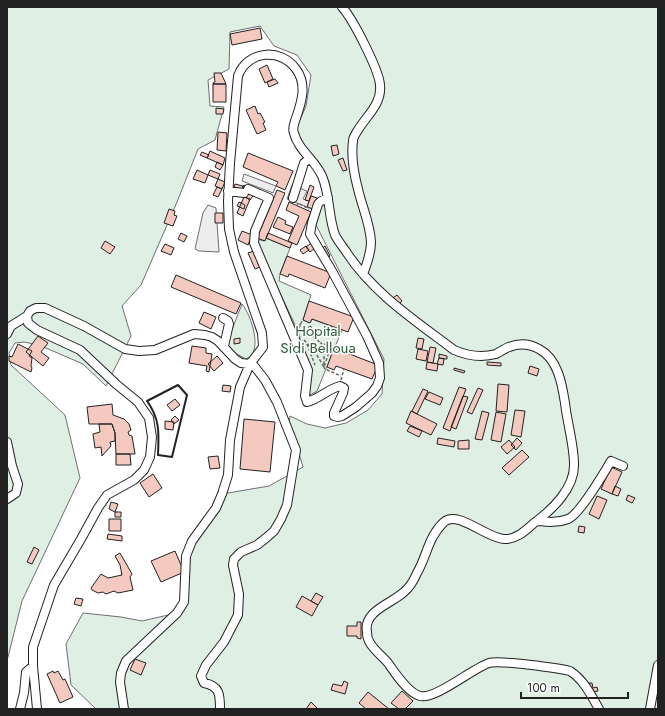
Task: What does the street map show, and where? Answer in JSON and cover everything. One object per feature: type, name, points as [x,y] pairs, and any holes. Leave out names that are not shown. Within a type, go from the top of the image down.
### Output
[{"type":"street","points":[[342,7],[355,27],[376,69],[380,83],[381,95],[376,106],[364,121],[353,139],[353,161],[358,190],[366,212],[371,242],[367,263],[363,274]]},
{"type":"street","points":[[124,709],[120,673],[126,661],[177,613],[184,602],[186,556],[192,541],[216,508],[222,494],[228,475],[230,440],[240,388],[251,363],[263,347],[263,341],[234,252],[229,229],[228,191],[238,76],[240,69],[251,58],[257,55],[271,54],[290,62],[296,68],[301,77],[303,84],[302,100],[293,130],[296,140],[321,175],[328,198],[336,236],[354,264],[393,303],[454,350],[466,355],[477,356],[496,354],[520,344],[540,349],[552,360],[563,392],[574,466],[572,479],[560,499],[546,515],[511,539],[503,540],[489,535],[461,520],[454,518],[445,521],[432,539],[418,572],[405,592],[372,614],[366,627],[369,643],[402,682],[411,691],[420,696],[430,695],[451,685],[483,666],[496,662],[570,671],[583,682],[599,709]]},
{"type":"street","points":[[295,202],[304,163],[309,158]]},
{"type":"street","points":[[228,191],[246,191],[269,198],[255,231],[254,243],[308,370],[306,402],[312,401],[334,387],[340,386],[344,388],[343,393],[334,413],[334,416],[338,417],[342,416],[372,393],[378,386],[380,378],[379,362],[367,336],[310,234],[318,204],[328,198]]},
{"type":"street","points":[[7,334],[11,326],[27,316],[30,311],[36,308],[45,308],[84,326],[125,349],[140,351],[155,350],[194,334],[212,337],[224,346],[235,359],[241,363],[251,363]]},
{"type":"street","points":[[27,316],[28,324],[37,330],[80,350],[116,384],[138,402],[149,418],[152,437],[150,456],[144,470],[134,480],[107,494],[54,585],[32,647],[37,709]]},
{"type":"street","points":[[223,318],[228,321],[229,324],[224,346]]},
{"type":"street","points":[[220,709],[219,693],[212,684],[204,683],[201,676],[206,665],[224,642],[238,615],[238,594],[233,565],[234,559],[241,552],[257,545],[266,538],[274,531],[281,519],[286,505],[296,450],[277,402],[265,380],[251,363]]},
{"type":"street","points":[[7,442],[12,466],[18,484],[16,493],[7,499]]},
{"type":"street","points":[[537,521],[556,522],[570,518],[584,503],[611,461],[623,466]]},
{"type":"street","points":[[650,709],[658,665]]},
{"type":"street","points":[[20,709],[24,693],[26,672],[33,666]]},
{"type":"path","points":[[295,202],[307,208]]},
{"type":"path","points":[[290,328],[297,333],[301,331],[307,332],[321,343],[331,346],[324,367]]},
{"type":"path","points":[[300,337],[315,352],[325,369],[341,376]]},
{"type":"path","points":[[321,343],[324,354],[324,367]]},
{"type":"path","points":[[340,386],[341,376],[344,369]]},
{"type":"green space","points":[[7,7],[658,7],[658,709],[96,709],[71,685],[66,644],[83,613],[142,621],[177,613],[184,602],[186,556],[222,494],[269,486],[303,467],[289,421],[290,416],[307,424],[325,428],[346,423],[368,410],[382,394],[384,359],[316,225],[329,182],[295,131],[306,106],[311,75],[297,55],[274,46],[260,26],[230,32],[229,69],[208,80],[210,106],[224,107],[215,140],[198,149],[141,285],[122,306],[131,336],[106,386],[83,364],[39,345],[24,342],[15,343],[9,353],[11,365],[65,415],[80,478],[22,601],[7,661]]},
{"type":"green space","name":"Hôpital Sidi Belloua","points":[[266,238],[290,248],[280,274],[279,281],[311,295],[303,320],[310,323],[312,319],[342,330],[317,391],[310,395],[299,341],[300,337],[298,331],[302,321],[297,329],[256,242],[257,239],[264,241]]},
{"type":"green space","points":[[242,304],[252,324],[255,341],[254,349],[251,355],[246,359],[235,353],[226,345]]},
{"type":"shaded area","points":[[244,174],[276,186],[273,193],[242,181]]},
{"type":"shaded area","points":[[292,185],[307,191],[303,199],[309,201],[307,207],[287,199]]},
{"type":"shaded area","points":[[208,205],[216,208],[219,252],[199,251],[195,249],[203,213]]},
{"type":"building","points":[[260,28],[262,39],[232,45],[230,34]]},
{"type":"building","points":[[267,65],[273,79],[265,83],[259,69]]},
{"type":"building","points":[[214,73],[221,73],[226,84],[213,84],[215,82]]},
{"type":"building","points":[[275,79],[278,83],[269,87],[267,82]]},
{"type":"building","points":[[213,84],[226,84],[226,102],[213,102]]},
{"type":"building","points":[[255,106],[258,114],[260,113],[265,122],[263,123],[266,130],[257,134],[246,110]]},
{"type":"building","points":[[216,108],[224,109],[223,114],[216,114]]},
{"type":"building","points":[[218,132],[227,133],[226,151],[217,150]]},
{"type":"building","points":[[337,145],[339,154],[333,156],[331,146]]},
{"type":"building","points":[[210,151],[225,158],[223,165],[207,158]]},
{"type":"building","points":[[202,152],[209,155],[207,158],[200,155]]},
{"type":"building","points":[[248,153],[293,171],[285,190],[276,186],[278,182],[243,167]]},
{"type":"building","points":[[343,158],[347,170],[343,171],[338,160]]},
{"type":"building","points":[[217,162],[223,165],[220,170],[215,167]]},
{"type":"building","points":[[197,170],[208,175],[205,183],[193,179]]},
{"type":"building","points":[[210,170],[220,174],[218,179],[208,175]]},
{"type":"building","points":[[218,179],[225,182],[222,189],[215,186]]},
{"type":"building","points":[[235,184],[243,186],[243,190],[232,195]]},
{"type":"building","points":[[244,185],[255,193],[250,200],[239,193]]},
{"type":"building","points":[[310,185],[314,187],[309,201],[305,200]]},
{"type":"building","points":[[217,187],[222,189],[218,197],[213,195]]},
{"type":"building","points":[[277,190],[285,193],[265,241],[257,238]]},
{"type":"building","points":[[311,196],[317,198],[313,209],[307,207]]},
{"type":"building","points":[[244,197],[250,199],[243,216],[237,213]]},
{"type":"building","points":[[239,202],[245,205],[244,209],[237,206]]},
{"type":"building","points":[[289,202],[311,212],[297,245],[288,241],[299,216],[286,210]]},
{"type":"building","points":[[169,209],[175,211],[174,215],[177,216],[173,226],[164,223]]},
{"type":"building","points":[[215,213],[223,213],[223,223],[215,223]]},
{"type":"building","points":[[278,217],[286,221],[285,224],[293,227],[290,234],[273,227]]},
{"type":"building","points":[[242,231],[252,235],[248,245],[238,240]]},
{"type":"building","points":[[181,233],[187,236],[184,242],[178,239]]},
{"type":"building","points":[[268,233],[292,243],[290,248],[266,238]]},
{"type":"building","points":[[105,241],[115,247],[110,254],[101,248]]},
{"type":"building","points":[[311,243],[315,248],[310,252],[306,247]]},
{"type":"building","points":[[165,244],[174,248],[171,255],[161,251]]},
{"type":"building","points":[[306,246],[309,250],[303,254],[300,250]]},
{"type":"building","points":[[325,246],[330,256],[326,259],[321,249]]},
{"type":"building","points":[[254,251],[260,267],[255,269],[248,253]]},
{"type":"building","points":[[287,256],[331,273],[325,288],[289,274],[288,277],[280,274]]},
{"type":"building","points":[[176,275],[241,303],[236,314],[171,287]]},
{"type":"building","points":[[397,295],[402,301],[399,304],[393,298]]},
{"type":"building","points":[[309,301],[354,317],[348,332],[312,319],[310,323],[303,320]]},
{"type":"building","points":[[204,312],[216,317],[211,329],[199,323]]},
{"type":"building","points":[[38,336],[48,343],[41,352],[49,358],[43,366],[26,352]]},
{"type":"building","points":[[240,338],[240,343],[234,344],[234,339]]},
{"type":"building","points":[[418,338],[424,339],[422,349],[416,348]]},
{"type":"building","points":[[18,344],[32,351],[29,356],[32,358],[31,372],[9,361],[9,356],[12,357]]},
{"type":"building","points":[[192,346],[206,348],[206,353],[212,354],[209,372],[206,371],[207,366],[189,363]]},
{"type":"building","points":[[430,347],[436,348],[433,363],[427,362]]},
{"type":"building","points":[[334,348],[378,365],[372,379],[336,366],[334,370],[327,367]]},
{"type":"building","points":[[418,349],[428,351],[426,361],[416,359]]},
{"type":"building","points":[[439,354],[447,356],[447,359],[439,358]]},
{"type":"building","points":[[217,356],[223,363],[214,371],[208,364]]},
{"type":"building","points":[[439,358],[444,359],[443,365],[437,364]]},
{"type":"building","points":[[427,362],[438,364],[437,371],[426,369]]},
{"type":"building","points":[[487,362],[501,363],[501,366],[487,365]]},
{"type":"building","points":[[530,366],[539,369],[537,376],[528,373]]},
{"type":"building","points":[[454,368],[465,371],[464,373],[454,370]]},
{"type":"building","points":[[498,384],[509,385],[507,412],[496,411]]},
{"type":"building","points":[[223,385],[231,386],[230,392],[222,391]]},
{"type":"building","points":[[459,387],[466,389],[450,431],[443,428]]},
{"type":"building","points":[[478,388],[483,390],[472,414],[467,412]]},
{"type":"building","points":[[423,389],[428,391],[417,414],[412,411]]},
{"type":"building","points":[[429,392],[443,398],[440,405],[425,399]]},
{"type":"building","points":[[463,396],[468,397],[456,429],[451,427]]},
{"type":"building","points":[[175,399],[180,405],[172,411],[167,405]]},
{"type":"building","points":[[112,404],[113,415],[124,419],[129,424],[131,430],[128,432],[129,435],[132,436],[135,454],[116,454],[115,433],[112,424],[89,424],[87,407]]},
{"type":"building","points":[[515,410],[525,411],[521,437],[511,435]]},
{"type":"building","points":[[411,411],[437,424],[431,435],[406,423]]},
{"type":"building","points":[[482,411],[489,413],[482,440],[475,439]]},
{"type":"building","points":[[496,412],[506,414],[501,442],[491,440]]},
{"type":"building","points":[[175,416],[179,420],[174,424],[171,420]]},
{"type":"building","points":[[244,419],[275,422],[270,472],[240,469]]},
{"type":"building","points":[[165,421],[174,422],[173,430],[165,429]]},
{"type":"building","points":[[99,424],[112,424],[115,433],[115,441],[110,442],[111,446],[102,456],[101,447],[95,448],[93,434],[100,432]]},
{"type":"building","points":[[410,426],[422,431],[419,437],[407,431]]},
{"type":"building","points":[[438,438],[455,441],[454,447],[437,444]]},
{"type":"building","points":[[517,438],[522,443],[516,450],[511,445]]},
{"type":"building","points":[[469,440],[469,449],[458,449],[458,441]]},
{"type":"building","points":[[509,440],[515,447],[507,454],[501,447]]},
{"type":"building","points":[[522,450],[529,457],[509,475],[502,468]]},
{"type":"building","points":[[116,454],[130,454],[131,465],[116,465]]},
{"type":"building","points":[[218,456],[220,468],[210,469],[208,457]]},
{"type":"building","points":[[611,467],[622,472],[612,494],[601,489]]},
{"type":"building","points":[[153,474],[162,488],[149,497],[140,483]]},
{"type":"building","points":[[615,486],[621,489],[618,496],[612,494]]},
{"type":"building","points":[[628,495],[635,498],[632,503],[626,500]]},
{"type":"building","points":[[597,496],[607,500],[599,519],[589,514]]},
{"type":"building","points":[[111,502],[118,504],[115,512],[109,509]]},
{"type":"building","points":[[115,512],[121,512],[121,517],[115,517]]},
{"type":"building","points":[[109,519],[121,519],[121,531],[109,531]]},
{"type":"building","points":[[579,526],[585,527],[584,533],[578,532]]},
{"type":"building","points":[[108,534],[122,536],[122,541],[107,539]]},
{"type":"building","points":[[34,547],[39,550],[32,564],[27,562]]},
{"type":"building","points":[[175,551],[184,572],[161,582],[151,561]]},
{"type":"building","points":[[120,553],[132,574],[130,577],[133,590],[118,593],[114,591],[106,594],[103,592],[98,593],[92,590],[91,588],[101,574],[108,578],[122,575],[120,565],[115,556]]},
{"type":"building","points":[[316,593],[323,597],[318,605],[311,601]]},
{"type":"building","points":[[302,596],[318,605],[312,616],[296,607]]},
{"type":"building","points":[[76,598],[83,599],[81,606],[74,604]]},
{"type":"building","points":[[357,622],[361,622],[361,639],[357,638],[357,636],[347,636],[347,626],[357,626]]},
{"type":"building","points":[[135,659],[146,663],[141,675],[130,670]]},
{"type":"building","points":[[53,671],[54,673],[58,671],[63,680],[65,679],[73,697],[60,703],[47,674]]},
{"type":"building","points":[[344,681],[348,683],[345,694],[331,690],[333,684],[342,686]]},
{"type":"building","points":[[589,683],[592,683],[593,688],[597,687],[598,691],[591,692]]},
{"type":"building","points":[[402,691],[413,701],[405,709],[399,709],[391,703]]},
{"type":"building","points":[[368,692],[389,709],[366,709],[359,703]]},
{"type":"building","points":[[311,702],[318,709],[306,709]]},
{"type":"wall","points":[[178,385],[187,395],[172,457],[158,455],[158,426],[147,401],[178,385]]}]
